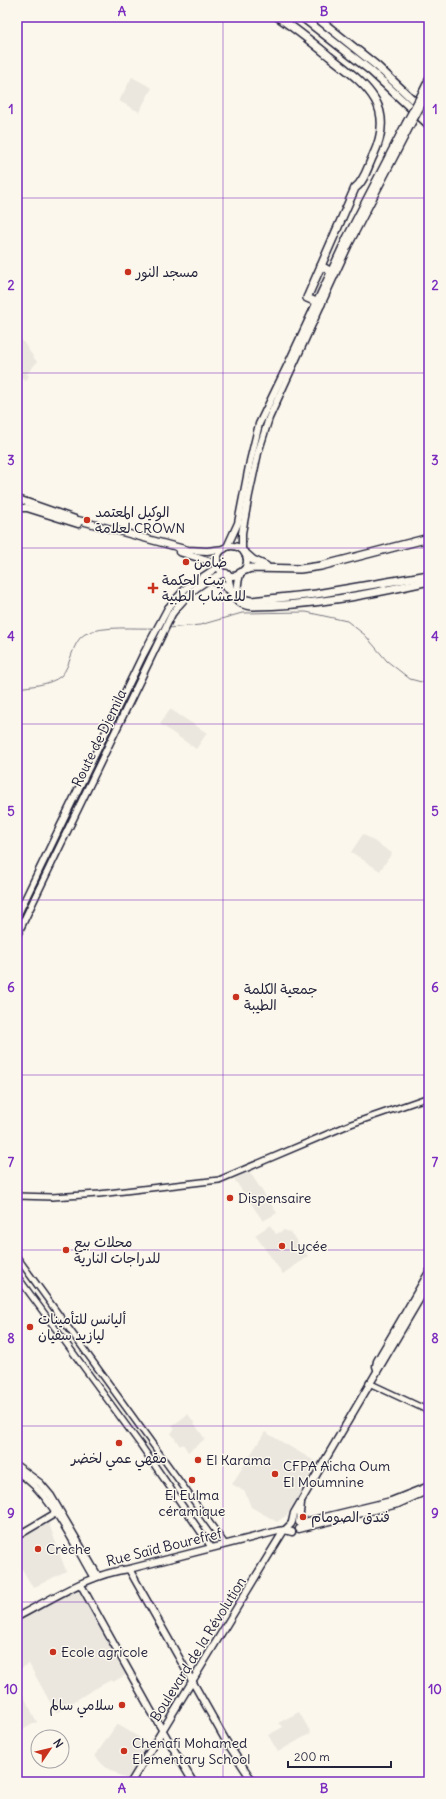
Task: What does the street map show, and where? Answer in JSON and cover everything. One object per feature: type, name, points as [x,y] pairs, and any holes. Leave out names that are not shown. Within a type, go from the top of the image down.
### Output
[{"type":"highway","points":[[271,17],[292,31],[340,69],[364,90],[372,102],[377,120],[376,138],[354,186],[354,191]]},
{"type":"highway","points":[[278,17],[360,81],[370,91],[376,100],[381,122],[380,140],[360,182],[354,191],[307,298],[319,303]]},
{"type":"highway","points":[[302,17],[371,70],[429,125]]},
{"type":"highway","points":[[316,17],[377,66],[429,115]]},
{"type":"highway","points":[[321,266],[330,271]]},
{"type":"highway","points":[[429,538],[321,566],[300,569],[251,568],[242,572],[237,582],[237,591],[242,599],[251,601],[316,594],[429,575]]},
{"type":"highway","points":[[414,543],[429,542]]},
{"type":"highway","points":[[243,551],[252,560],[272,568]]},
{"type":"highway","points":[[227,574],[231,590],[238,602],[244,606],[266,606],[359,594],[429,581]]},
{"type":"highway","points":[[210,579],[231,590]]},
{"type":"main road","points":[[319,303],[330,271],[408,125],[423,96],[429,80]]},
{"type":"main road","points":[[423,96],[429,91]]},
{"type":"main road","points":[[17,916],[142,655],[168,608],[186,588],[218,565],[219,556],[237,526],[251,455],[259,424],[286,374],[319,303],[408,125]]},
{"type":"main road","points":[[18,499],[20,503],[18,509],[27,508],[218,565],[222,571],[227,574],[234,575],[242,572],[247,562],[243,551],[243,524],[258,453],[269,418],[286,374]]},
{"type":"main road","points":[[18,499],[78,520],[192,551],[207,551],[235,546],[243,551]]},
{"type":"main road","name":"Route de Djemila","points":[[17,935],[172,614],[186,597],[210,579],[227,574]]},
{"type":"main road","points":[[377,1369],[377,1361],[429,1272]]},
{"type":"main road","points":[[294,1527],[300,1502],[429,1283]]},
{"type":"main road","points":[[17,1466],[40,1483],[51,1496],[96,1577]]},
{"type":"main road","points":[[17,1472],[34,1483],[48,1499],[96,1577]]},
{"type":"main road","points":[[294,1527],[391,1500],[429,1486]]},
{"type":"main road","points":[[294,1527],[398,1504],[429,1490]]},
{"type":"main road","points":[[17,1536],[56,1513]]},
{"type":"main road","name":"Rue Saïd Bourefref","points":[[17,1617],[96,1577],[294,1527]]},
{"type":"main road","name":"Boulevard de la Révolution","points":[[131,1782],[278,1540],[294,1527]]},
{"type":"main road","points":[[129,1569],[226,1741],[252,1782]]},
{"type":"main road","points":[[81,1585],[162,1730],[193,1782]]},
{"type":"street","points":[[17,1196],[52,1197],[100,1194],[219,1180],[351,1124],[429,1097]]},
{"type":"street","points":[[17,1256],[225,1544]]},
{"type":"street","points":[[17,1276],[140,1444],[211,1547]]},
{"type":"street","points":[[370,1383],[429,1411]]},
{"type":"shaded area","points":[[132,77],[152,88],[139,112],[119,101]]},
{"type":"shaded area","points":[[21,339],[37,362],[27,374],[29,376],[26,381],[17,375],[17,345]]},
{"type":"shaded area","points":[[170,709],[207,733],[196,749],[160,724]]},
{"type":"shaded area","points":[[363,834],[392,853],[380,871],[351,852]]},
{"type":"shaded area","points":[[249,1171],[277,1213],[263,1221],[234,1179]]},
{"type":"shaded area","name":"Lycée","points":[[270,1225],[276,1234],[284,1230],[290,1232],[308,1256],[283,1274],[255,1235]]},
{"type":"shaded area","points":[[188,1414],[205,1439],[188,1452],[183,1444],[180,1446],[171,1433],[175,1429],[172,1426]]},
{"type":"shaded area","name":"CFPA Aicha Oum El Moumnine","points":[[265,1432],[318,1463],[287,1515],[277,1522],[251,1507],[245,1492],[232,1484]]},
{"type":"shaded area","name":"Crèche","points":[[48,1521],[66,1571],[33,1588],[17,1560],[17,1538]]},
{"type":"shaded area","name":"Ecole agricole","points":[[80,1587],[129,1673],[113,1682],[111,1680],[89,1692],[56,1713],[29,1664],[17,1670],[17,1618]]},
{"type":"shaded area","points":[[20,1689],[37,1722],[17,1732],[17,1690]]},
{"type":"shaded area","points":[[299,1712],[311,1733],[278,1752],[268,1735],[283,1727],[278,1723]]},
{"type":"shaded area","name":"Chenafi Mohamed Elementary School","points":[[117,1724],[152,1745],[129,1781],[103,1765],[95,1756]]},
{"type":"waterway","points":[[168,628],[200,625],[242,613],[306,612],[347,621],[365,635],[387,661],[410,679],[429,684]]},
{"type":"waterway","points":[[17,688],[46,683],[61,676],[65,671],[77,642],[85,634],[92,631],[110,628],[155,628]]},
{"type":"place","name":"مسجد النور","points":[[128,272]]},
{"type":"place","name":"الوكيل المعتمد لعلامة CROWN","points":[[87,520]]},
{"type":"place","name":"ضامن","points":[[186,562]]},
{"type":"place","name":"بيت الحكمة للاعشاب الطبية","points":[[153,588]]},
{"type":"place","name":"جمعية الكلمة الطيبة","points":[[236,997]]},
{"type":"place","name":"Dispensaire","points":[[230,1198]]},
{"type":"place","name":"Lycée","points":[[282,1246]]},
{"type":"place","name":"محلات بيع للدراجات النارية","points":[[66,1250]]},
{"type":"place","name":"أليانس للتأمينات ليازيد سفيان","points":[[30,1327]]},
{"type":"place","name":"مقهي عمي لخضر","points":[[119,1443]]},
{"type":"place","name":"El Karama","points":[[198,1460]]},
{"type":"place","name":"CFPA Aicha Oum El Moumnine","points":[[275,1474]]},
{"type":"place","name":"El Eulma céramique","points":[[192,1480]]},
{"type":"place","name":"فندق الصومام","points":[[303,1517]]},
{"type":"place","name":"Crèche","points":[[38,1549]]},
{"type":"place","name":"Ecole agricole","points":[[53,1652]]},
{"type":"place","name":"سلامي سالم","points":[[122,1705]]},
{"type":"place","name":"Chenafi Mohamed Elementary School","points":[[124,1751]]}]
